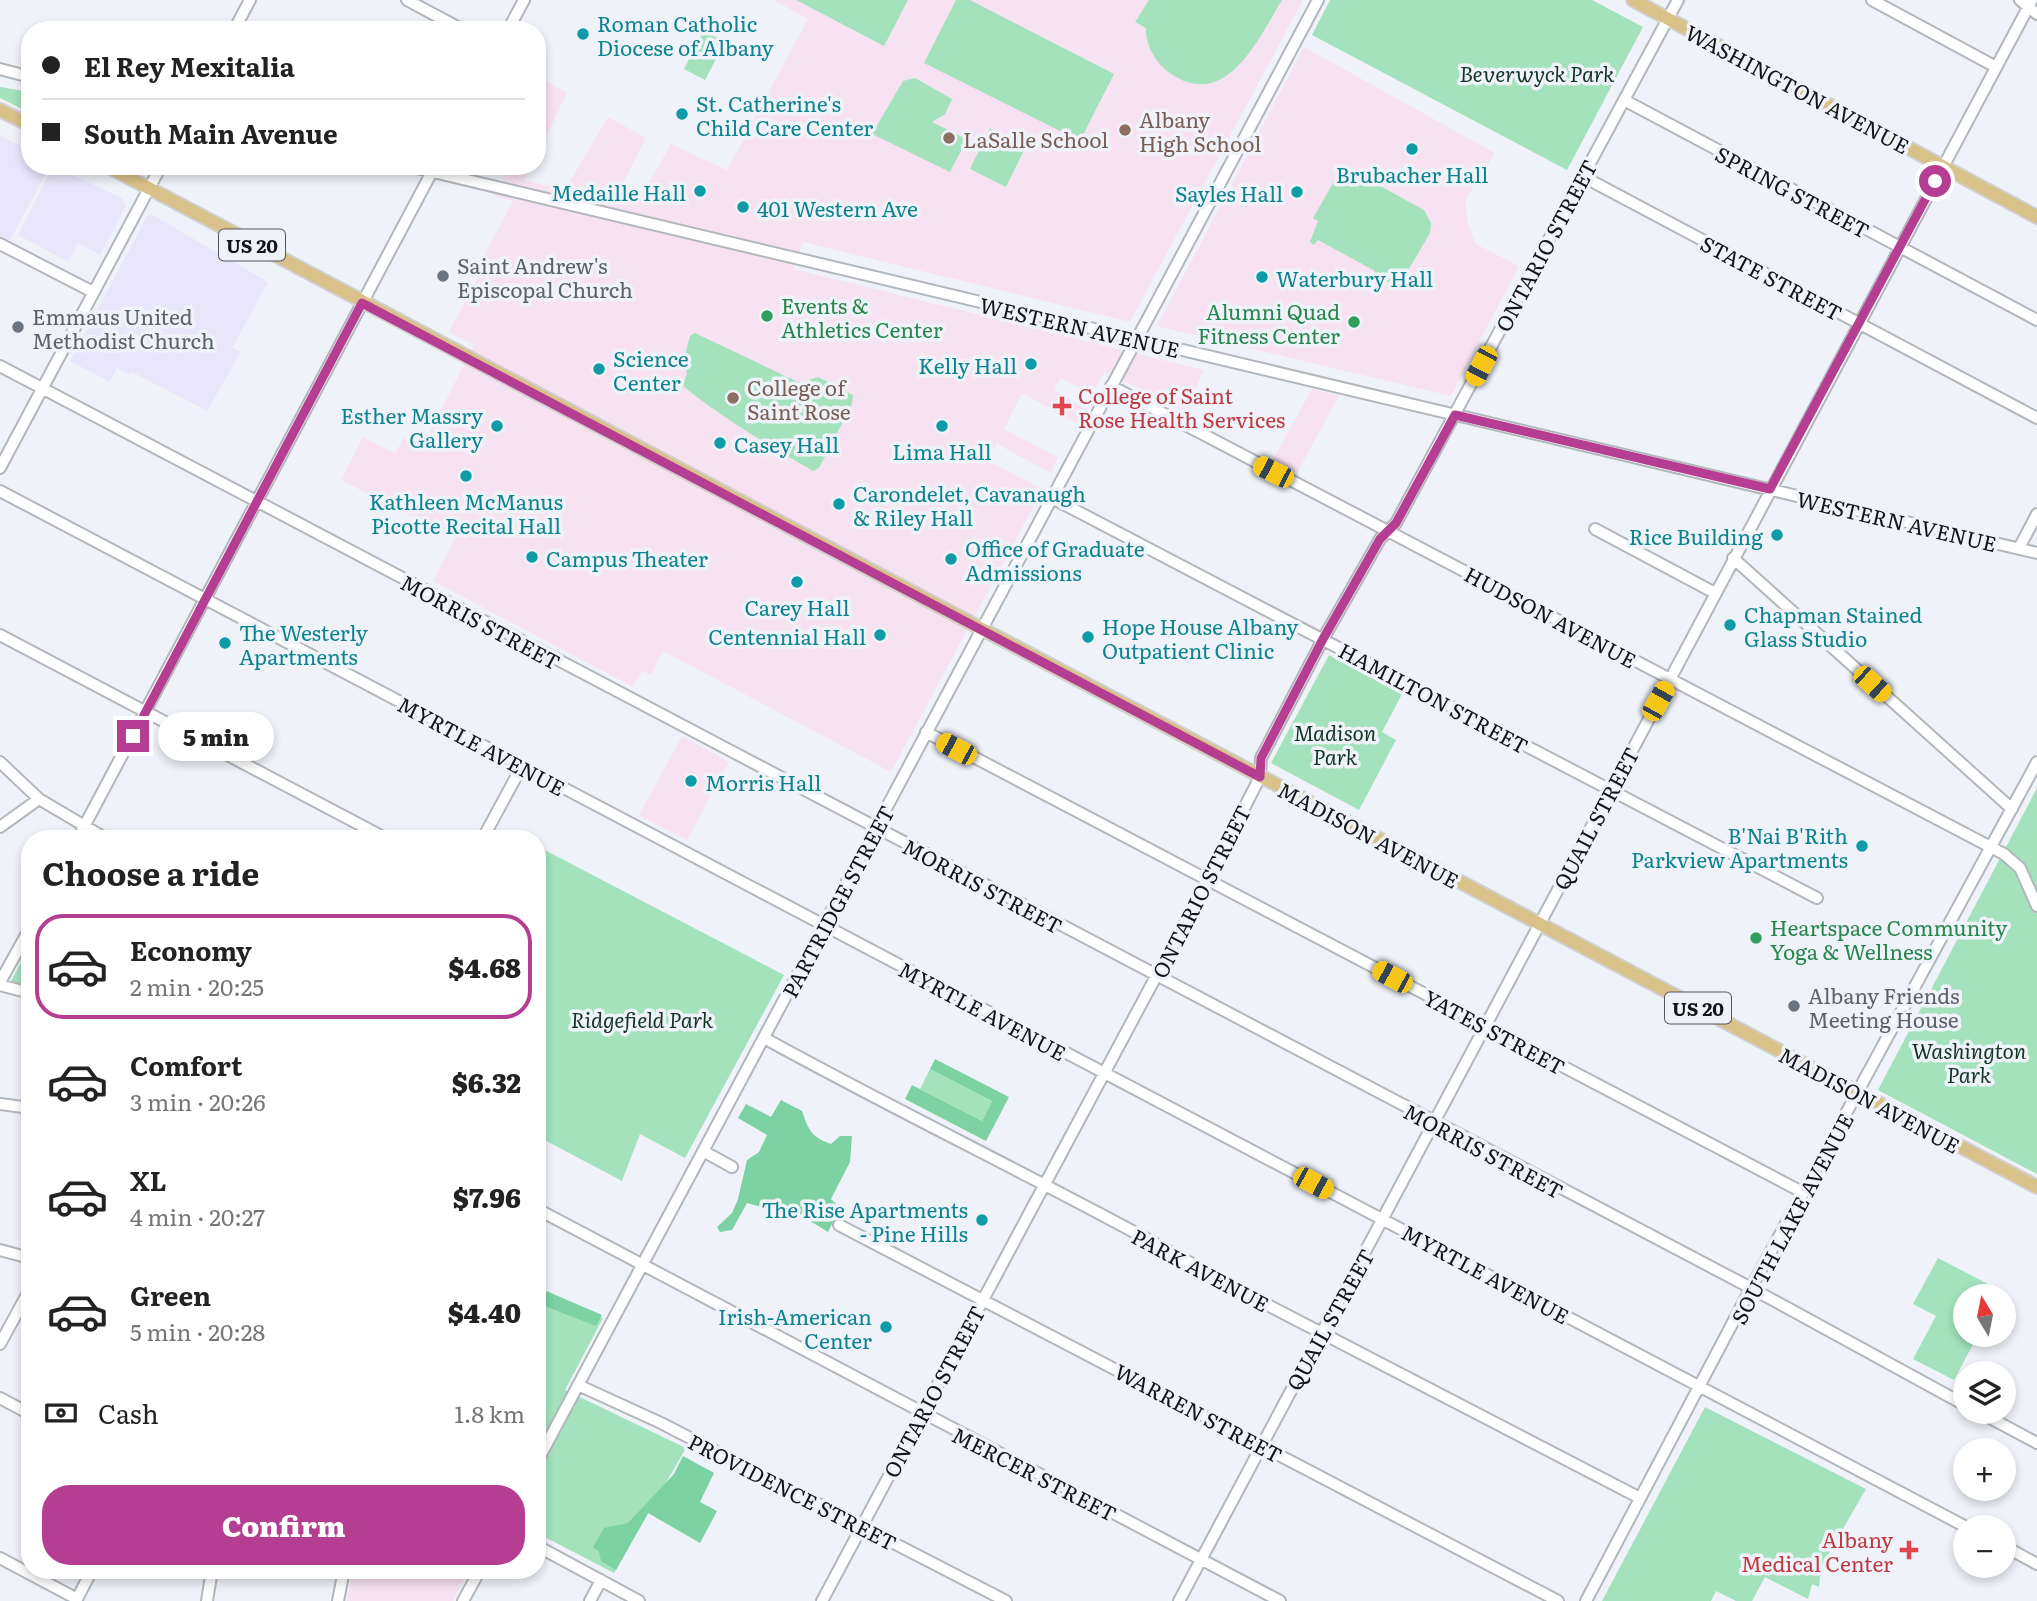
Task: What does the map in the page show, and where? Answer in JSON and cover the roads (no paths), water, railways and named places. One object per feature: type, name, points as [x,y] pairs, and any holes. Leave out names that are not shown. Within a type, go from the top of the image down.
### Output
[{"type":"main road","name":"WASHINGTON AVENUE","points":[[1633,0],[2037,217]]},
{"type":"main road","points":[[0,110],[21,120]]},
{"type":"main road","name":"MADISON AVENUE","points":[[123,175],[2037,1187]]},
{"type":"street","points":[[239,21],[250,0]]},
{"type":"street","points":[[407,0],[446,21]]},
{"type":"street","points":[[513,21],[524,0]]},
{"type":"street","name":"PARTRIDGE STREET","points":[[546,1445],[1050,497],[1318,0]]},
{"type":"street","name":"ONTARIO STREET","points":[[822,1601],[1101,1074],[1207,881],[1260,777],[1261,758],[1323,639],[1455,415],[1581,176],[1678,0]]},
{"type":"street","points":[[1871,0],[1996,67]]},
{"type":"street","name":"QUAIL STREET","points":[[1179,1601],[1321,1332],[1384,1220],[1609,790],[2030,5]]},
{"type":"street","points":[[0,69],[21,75]]},
{"type":"street","name":"SPRING STREET","points":[[1623,100],[2037,320]]},
{"type":"street","points":[[0,468],[156,175]]},
{"type":"street","points":[[82,830],[430,175]]},
{"type":"street","name":"WESTERN AVENUE","points":[[458,175],[2037,553]]},
{"type":"street","name":"STATE STREET","points":[[1581,176],[2037,418]]},
{"type":"street","points":[[0,244],[93,292]]},
{"type":"street","name":"MORRIS STREET","points":[[0,366],[1433,1123],[1751,1288],[1953,1398]]},
{"type":"street","name":"HUDSON AVENUE","points":[[1111,386],[1188,429],[1389,530],[1991,848],[2020,868],[2037,906]]},
{"type":"street","name":"MYRTLE AVENUE","points":[[0,491],[1101,1074],[1953,1520]]},
{"type":"street","name":"HAMILTON STREET","points":[[1050,497],[1817,898]]},
{"type":"street","points":[[2019,548],[2037,514]]},
{"type":"street","points":[[1595,529],[1715,593]]},
{"type":"street","points":[[1733,558],[2012,809]]},
{"type":"street","points":[[0,635],[370,830]]},
{"type":"street","name":"YATES STREET","points":[[926,732],[1804,1193]]},
{"type":"street","points":[[0,762],[39,799],[89,830]]},
{"type":"street","name":"SOUTH LAKE AVENUE","points":[[1586,1601],[1751,1288],[2037,762]]},
{"type":"street","points":[[487,830],[522,766]]},
{"type":"street","points":[[0,827],[39,799]]},
{"type":"street","points":[[21,946],[0,983],[21,990]]},
{"type":"street","name":"PARK AVENUE","points":[[764,1038],[1640,1498]]},
{"type":"street","points":[[0,1104],[21,1107]]},
{"type":"street","points":[[703,1151],[732,1167]]},
{"type":"street","name":"MERCER STREET","points":[[546,1214],[920,1414],[1280,1601]]},
{"type":"street","name":"WARREN STREET","points":[[839,1225],[982,1297],[1558,1601]]},
{"type":"street","points":[[0,1250],[21,1256]]},
{"type":"street","points":[[0,1344],[21,1306]]},
{"type":"street","name":"PROVIDENCE STREET","points":[[578,1385],[863,1526],[1006,1601]]},
{"type":"street","points":[[0,1398],[21,1409]]},
{"type":"street","points":[[2001,1424],[2037,1443]]},
{"type":"street","points":[[546,1551],[639,1601]]},
{"type":"street","points":[[2016,1553],[2037,1564]]},
{"type":"street","points":[[0,1558],[21,1569]]},
{"type":"street","points":[[38,1579],[77,1600],[88,1579]]},
{"type":"street","points":[[207,1601],[211,1579]]},
{"type":"street","points":[[338,1601],[342,1579]]},
{"type":"street","points":[[464,1601],[475,1579]]},
{"type":"street","points":[[590,1601],[601,1580]]},
{"type":"place","name":"Roman Catholic Diocese of Albany","points":[[583,34]]},
{"type":"place","name":"St. Catherine's Child Care Center","points":[[682,114]]},
{"type":"place","name":"Albany High School","points":[[1125,130]]},
{"type":"place","name":"LaSalle School","points":[[949,138]]},
{"type":"place","name":"Brubacher Hall","points":[[1412,149]]},
{"type":"place","name":"Medaille Hall","points":[[700,191]]},
{"type":"place","name":"Sayles Hall","points":[[1297,192]]},
{"type":"place","name":"401 Western Ave","points":[[743,207]]},
{"type":"place","name":"Saint Andrew's Episcopal Church","points":[[443,276]]},
{"type":"place","name":"Waterbury Hall","points":[[1262,277]]},
{"type":"place","name":"Events & Athletics Center","points":[[767,316]]},
{"type":"place","name":"Alumni Quad Fitness Center","points":[[1354,322]]},
{"type":"place","name":"Emmaus United Methodist Church","points":[[18,327]]},
{"type":"place","name":"Kelly Hall","points":[[1031,364]]},
{"type":"place","name":"Science Center","points":[[599,369]]},
{"type":"place","name":"College of Saint Rose","points":[[733,398]]},
{"type":"place","name":"College of Saint Rose Health Services","points":[[1062,406]]},
{"type":"place","name":"Esther Massry Gallery","points":[[497,426]]},
{"type":"place","name":"Lima Hall","points":[[942,426]]},
{"type":"place","name":"Casey Hall","points":[[720,443]]},
{"type":"place","name":"Kathleen McManus Picotte Recital Hall","points":[[466,476]]},
{"type":"place","name":"Carondelet, Cavanaugh & Riley Hall","points":[[839,504]]},
{"type":"place","name":"Rice Building","points":[[1777,535]]},
{"type":"place","name":"Campus Theater","points":[[532,557]]},
{"type":"place","name":"Office of Graduate Admissions","points":[[951,559]]},
{"type":"place","name":"Carey Hall","points":[[797,582]]},
{"type":"place","name":"Chapman Stained Glass Studio","points":[[1730,625]]},
{"type":"place","name":"Centennial Hall","points":[[880,635]]},
{"type":"place","name":"Hope House Albany Outpatient Clinic","points":[[1088,637]]},
{"type":"place","name":"The Westerly Apartments","points":[[225,643]]},
{"type":"place","name":"Morris Hall","points":[[691,781]]},
{"type":"place","name":"B'Nai B'Rith Parkview Apartments","points":[[1862,846]]},
{"type":"place","name":"Heartspace Community Yoga & Wellness","points":[[1756,938]]},
{"type":"place","name":"Albany Friends Meeting House","points":[[1794,1006]]},
{"type":"place","name":"The Rise Apartments - Pine Hills","points":[[982,1220]]},
{"type":"place","name":"Irish-American Center","points":[[886,1327]]},
{"type":"place","name":"Albany Medical Center","points":[[1909,1550]]},
{"type":"park label","name":"Beverwyck Park","points":[[1537,72]]},
{"type":"park label","name":"Madison Park","points":[[1335,743]]},
{"type":"park label","name":"Ridgefield Park","points":[[642,1018]]},
{"type":"park label","name":"Washington Park","points":[[1969,1061]]}]
